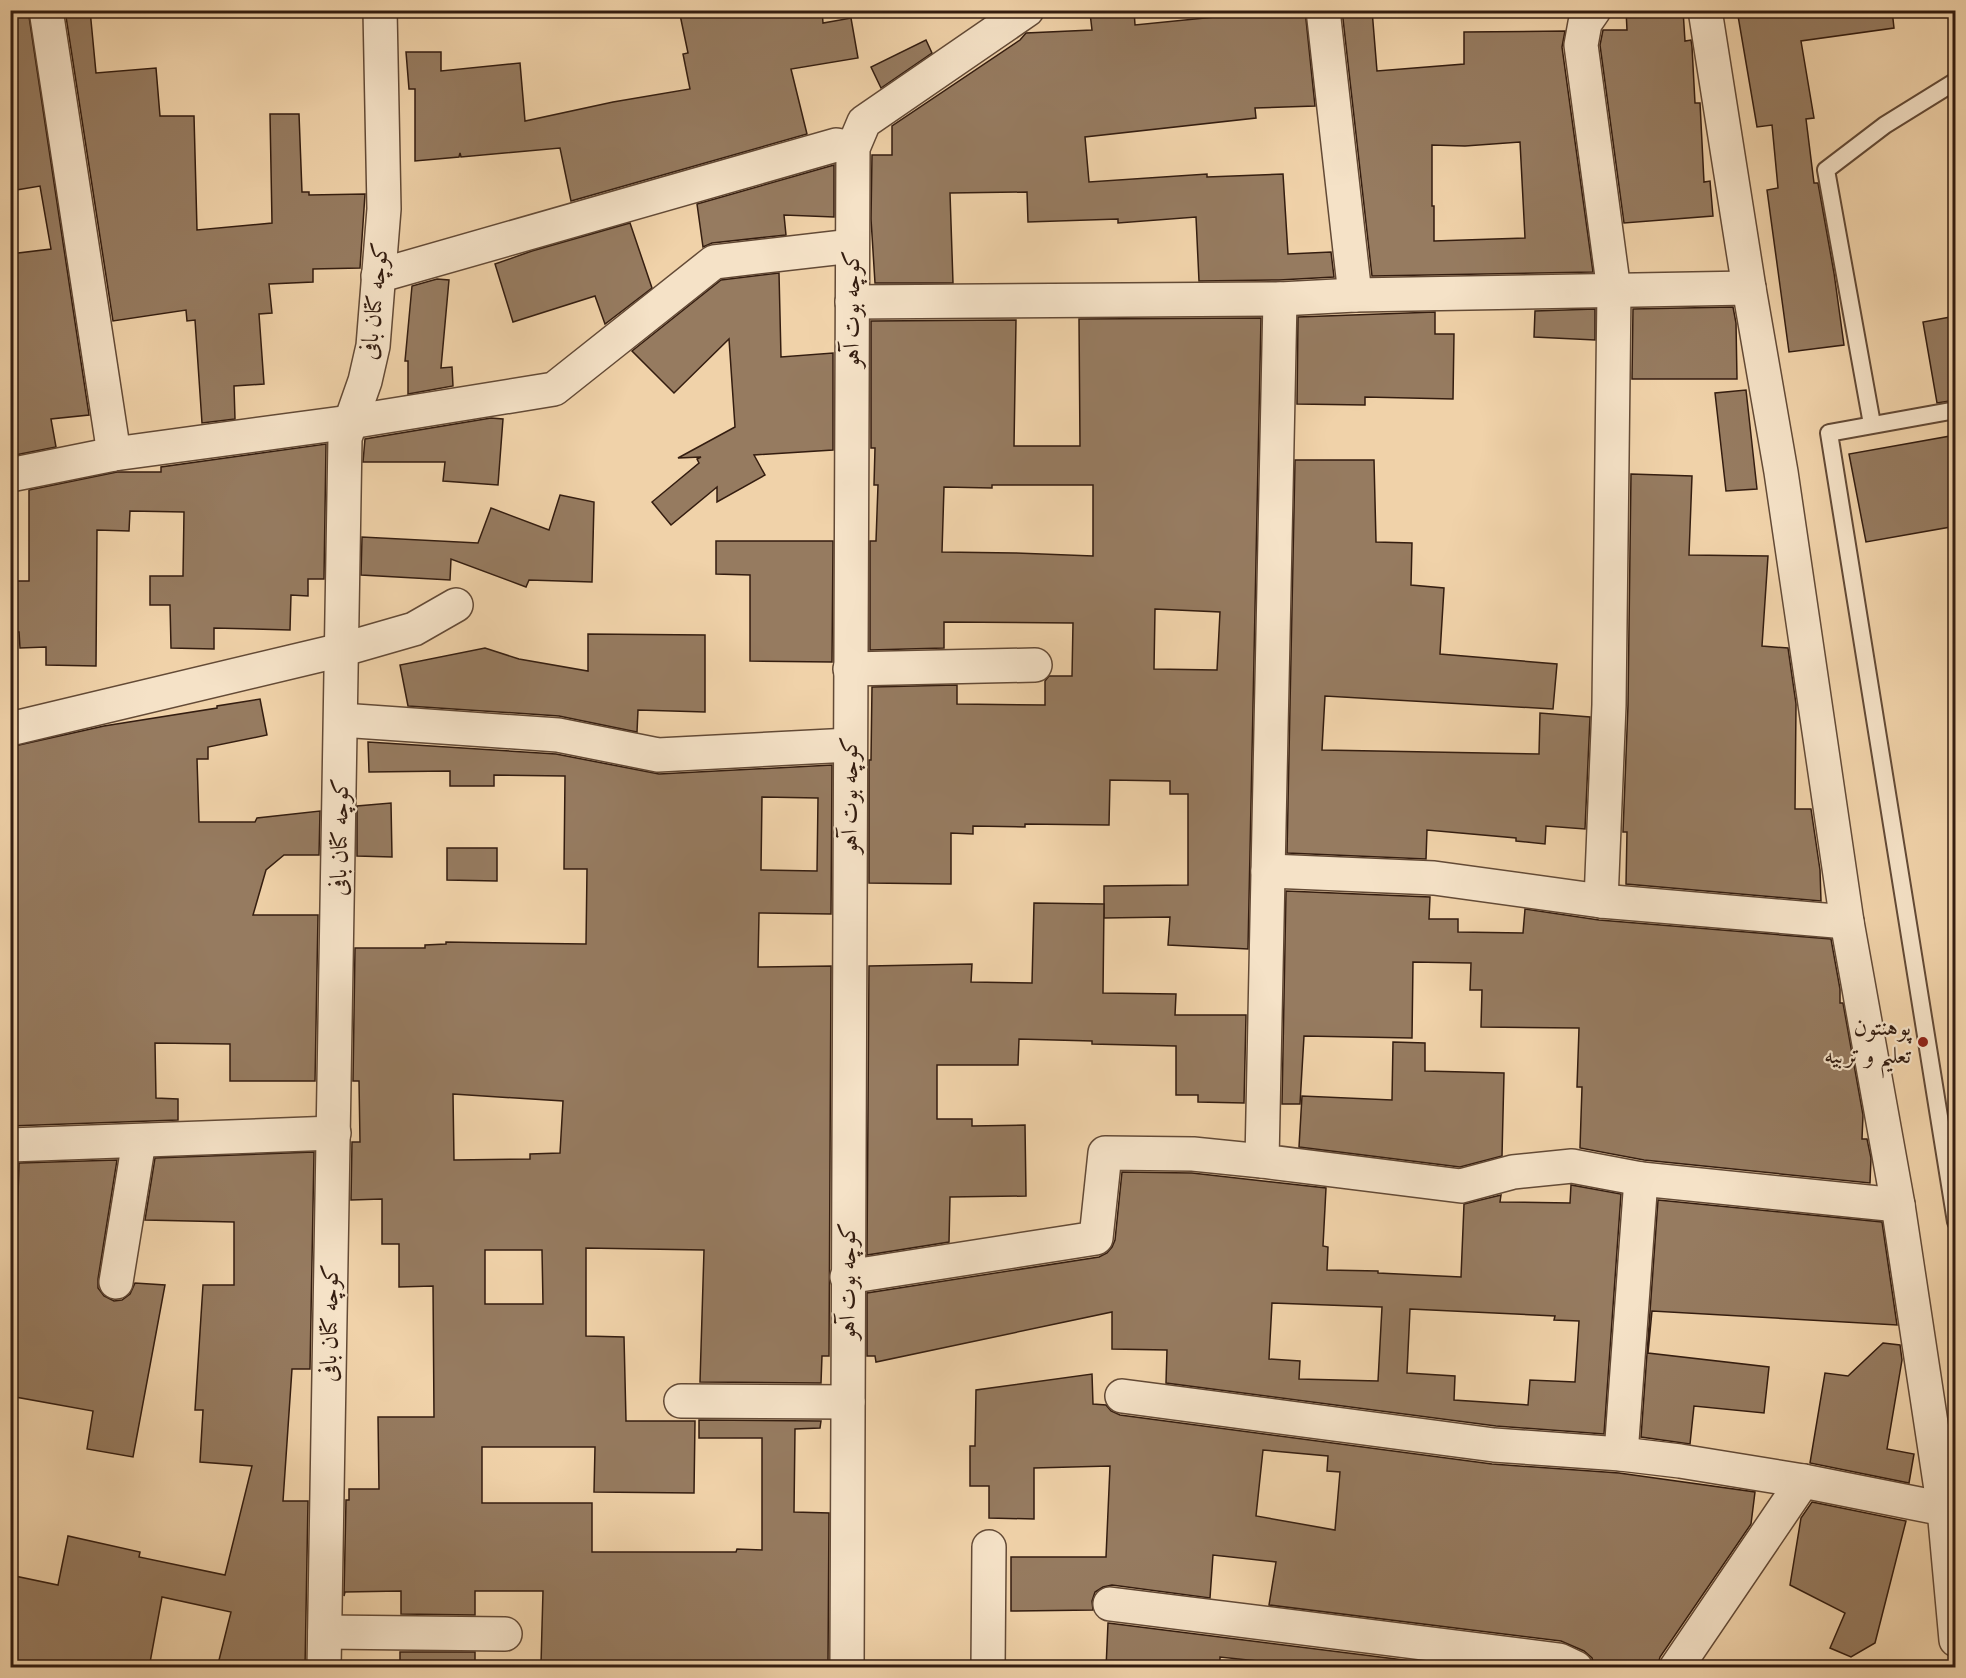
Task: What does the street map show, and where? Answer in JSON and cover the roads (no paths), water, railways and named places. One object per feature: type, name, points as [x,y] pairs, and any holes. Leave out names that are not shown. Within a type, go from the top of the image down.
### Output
[{"type":"street","points":[[46,10],[114,454]]},
{"type":"street","name":"کوچه کتان بافی","points":[[324,1668],[345,438],[365,381],[373,346],[384,209],[380,10]]},
{"type":"street","name":"کوچه بوت آهو","points":[[847,1668],[853,148],[864,122],[1027,10]]},
{"type":"street","points":[[1323,10],[1355,296]]},
{"type":"street","points":[[1594,10],[1586,23],[1581,45],[1614,291],[1609,705],[1600,901]]},
{"type":"street","points":[[1705,10],[1749,288],[1782,472],[1847,922],[1898,1205],[1944,1509],[1956,1640]]},
{"type":"street","points":[[378,276],[836,145],[853,148]]},
{"type":"street","points":[[10,476],[114,454],[350,422],[554,389],[714,262],[852,246]]},
{"type":"street","points":[[852,302],[1280,300],[1355,296],[1749,288]]},
{"type":"street","points":[[1262,1161],[1280,300]]},
{"type":"street","points":[[10,729],[341,650],[414,629],[456,605]]},
{"type":"street","points":[[850,669],[1035,665]]},
{"type":"street","points":[[341,720],[558,735],[658,755],[850,745]]},
{"type":"street","points":[[1268,871],[1434,878],[1600,901],[1847,922]]},
{"type":"street","points":[[10,1145],[334,1133]]},
{"type":"street","points":[[116,1282],[139,1141]]},
{"type":"street","points":[[847,1277],[1096,1238],[1105,1153],[1193,1154],[1461,1185],[1513,1172],[1572,1166],[1641,1179],[1898,1205]]},
{"type":"street","points":[[1621,1454],[1641,1179]]},
{"type":"street","points":[[1122,1396],[1494,1445],[1621,1454],[1680,1461],[1803,1481],[1944,1509]]},
{"type":"street","points":[[681,1401],[848,1402]]},
{"type":"street","points":[[1676,1668],[1803,1481]]},
{"type":"street","points":[[988,1668],[989,1547]]},
{"type":"street","points":[[1110,1604],[1559,1660],[1576,1668]]},
{"type":"street","points":[[326,1632],[505,1634]]},
{"type":"lane","points":[[1872,424],[1826,170],[1885,125],[1956,81]]},
{"type":"lane","points":[[1956,410],[1829,433],[1956,1222]]},
{"type":"place","name":"پوهنتون تعلیم و تربیه","points":[[1923,1042]]}]
